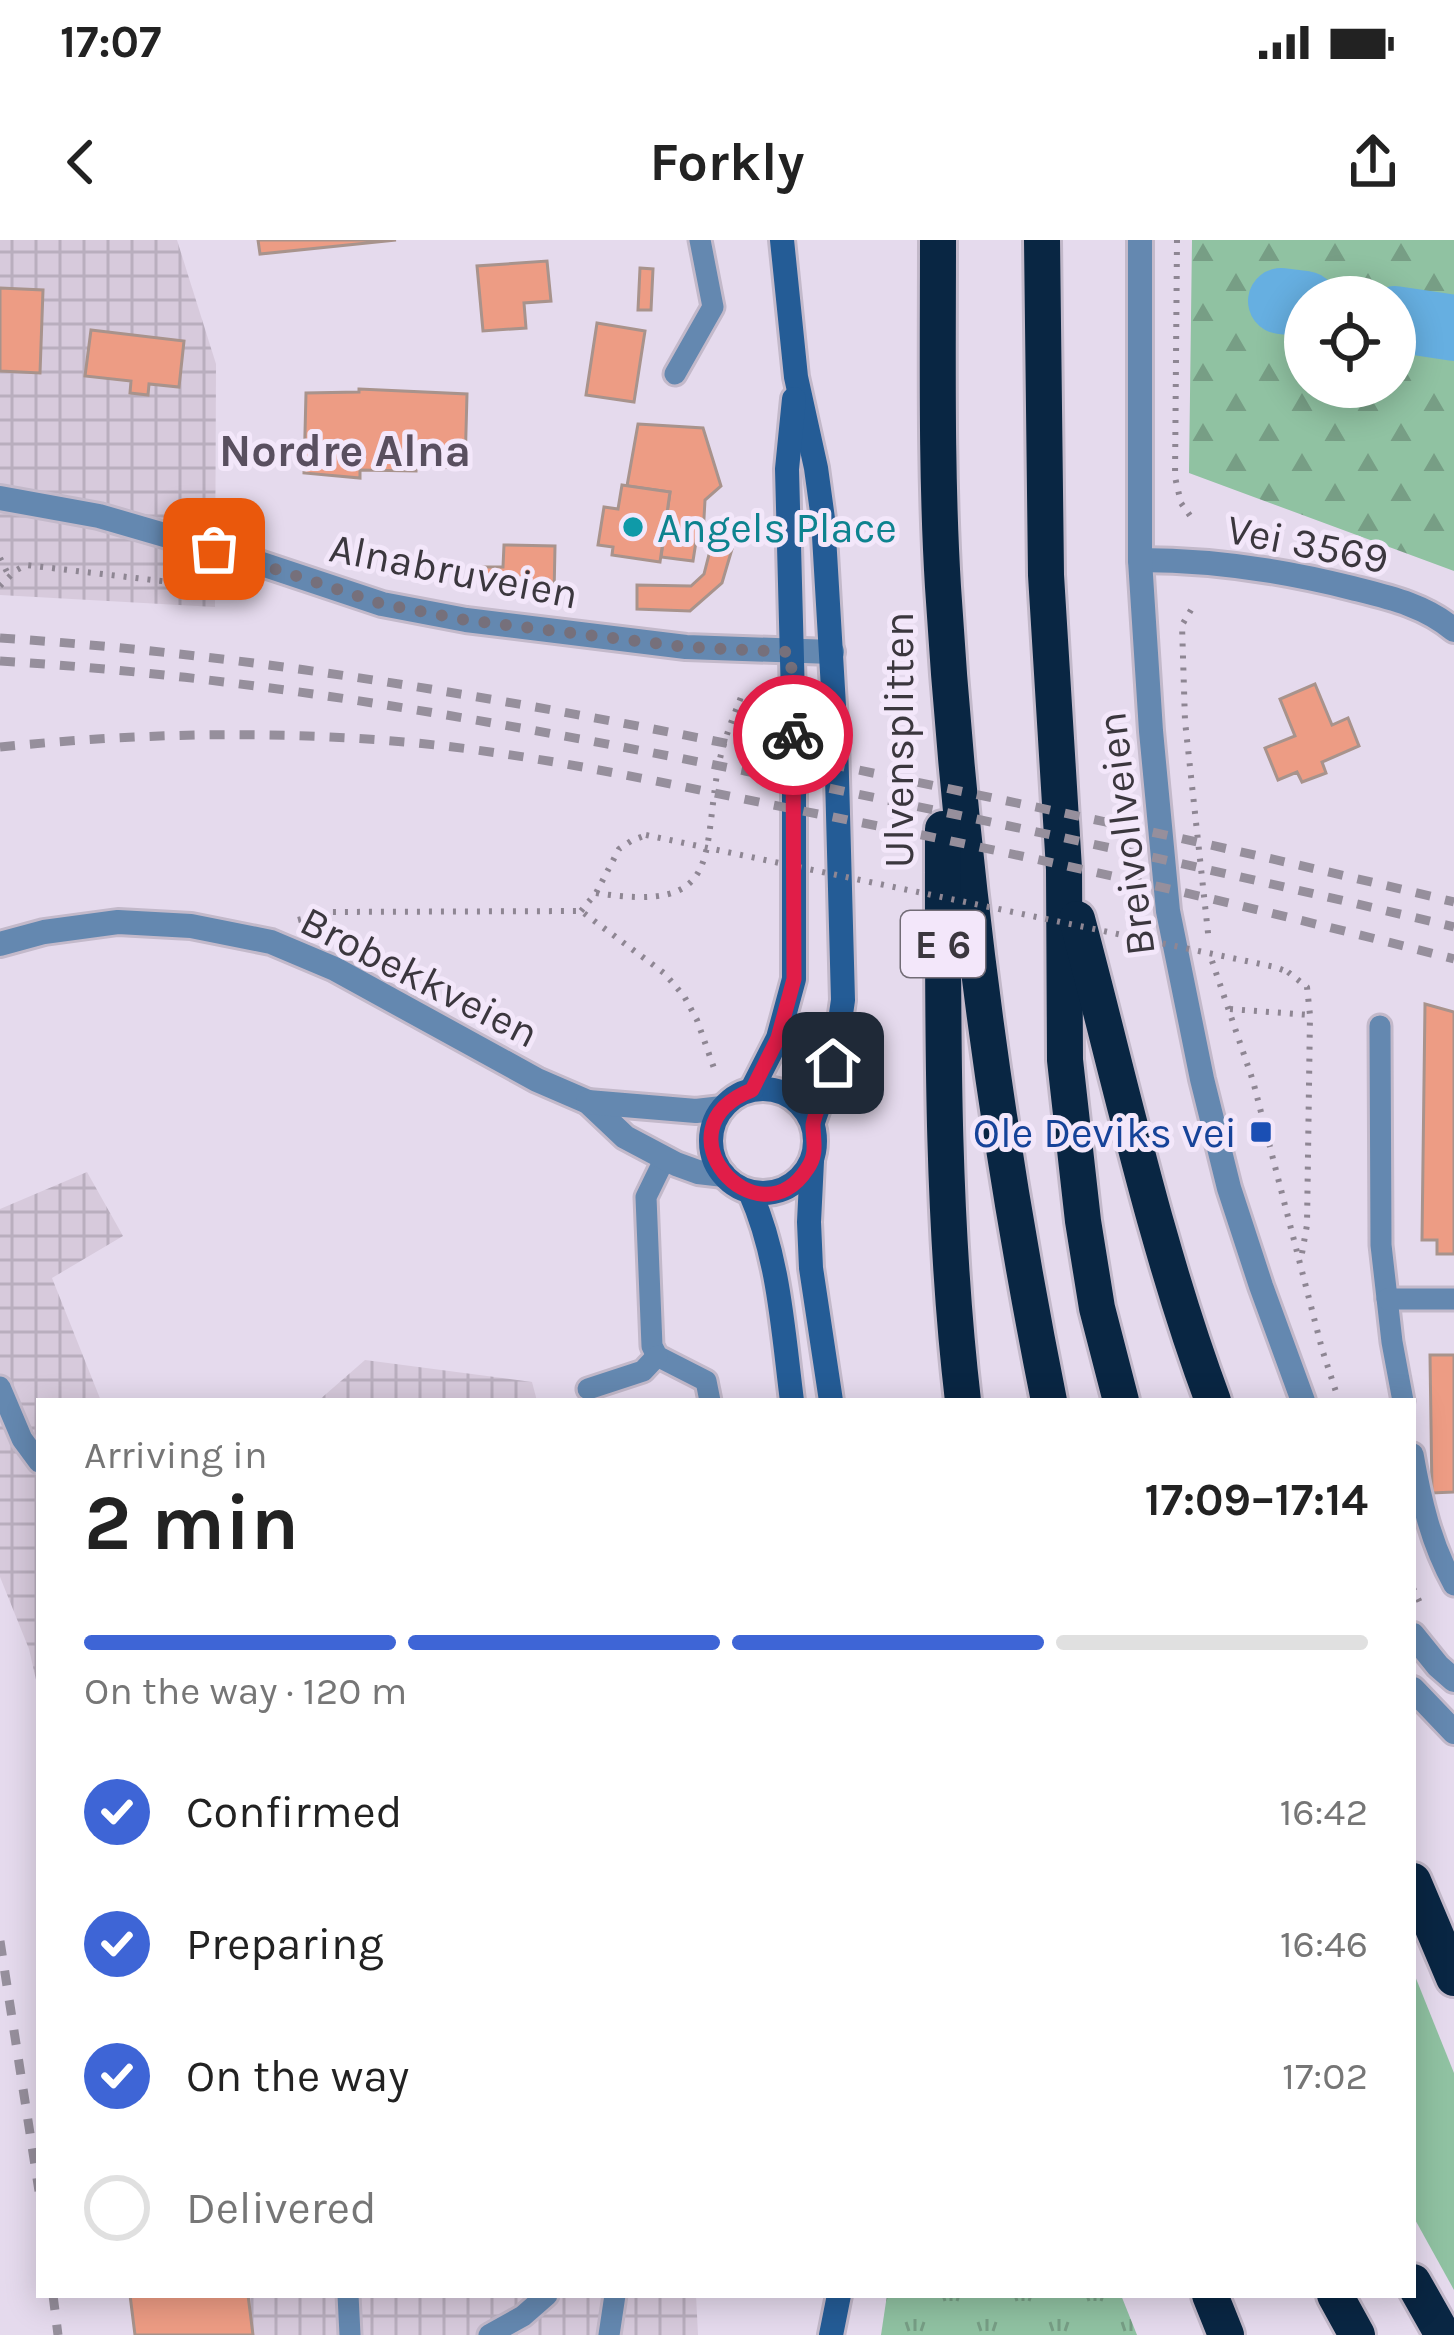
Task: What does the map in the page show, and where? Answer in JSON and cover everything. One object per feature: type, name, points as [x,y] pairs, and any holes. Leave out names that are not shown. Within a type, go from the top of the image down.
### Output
[{"type":"highway","name":"E 6","points":[[938,240],[943,583],[962,819],[986,1033],[1047,1398]]},
{"type":"highway","points":[[1042,240],[1046,574],[1064,869],[1067,1083],[1097,1308],[1120,1398]]},
{"type":"highway","name":"Ulvensplitten","points":[[943,583],[946,1126],[953,1305],[963,1398]]},
{"type":"highway","points":[[1064,869],[1155,1216],[1212,1398]]},
{"type":"highway","points":[[1416,1888],[1454,1978]]},
{"type":"highway","points":[[1416,2287],[1443,2335]]},
{"type":"highway","points":[[1211,2298],[1226,2335]]},
{"type":"highway","points":[[1337,2298],[1357,2335]]},
{"type":"main road","points":[[782,240],[796,377],[824,519],[832,652],[843,1000],[833,1063],[812,1122]]},
{"type":"main road","points":[[752,1090],[778,1038],[794,979],[787,469],[796,377]]},
{"type":"main road","points":[[812,1161],[805,1174],[780,1191],[750,1192],[724,1175],[716,1163],[711,1134],[722,1108],[752,1090],[788,1095],[812,1122],[816,1135],[809,1222],[812,1268],[831,1398]]},
{"type":"main road","points":[[750,1192],[770,1248],[792,1398]]},
{"type":"main road","points":[[832,2335],[838,2298]]},
{"type":"street","name":"Breivollveien","points":[[1140,240],[1140,560],[1168,911],[1229,1188],[1302,1398]]},
{"type":"street","name":"Alnabruveien","points":[[0,498],[99,516],[382,604],[466,620],[686,647],[832,652]]},
{"type":"street","name":"Vei 3569","points":[[1140,560],[1242,564],[1309,578],[1402,602],[1433,614],[1454,630]]},
{"type":"street","name":"Brobekkveien","points":[[0,944],[44,932],[118,922],[191,926],[271,942],[335,969],[537,1080],[588,1102],[696,1111],[722,1108]]},
{"type":"street","name":"Brobekkveien","points":[[588,1102],[625,1136],[664,1158],[698,1172],[724,1175]]},
{"type":"street","points":[[1416,1639],[1454,1680]]},
{"type":"street","points":[[1416,1692],[1454,1732]]},
{"type":"lane","points":[[675,374],[713,307],[700,240]]},
{"type":"lane","points":[[1380,1026],[1381,1245],[1403,1398]]},
{"type":"lane","points":[[664,1158],[646,1197],[652,1346],[657,1356],[706,1381],[709,1398]]},
{"type":"lane","points":[[1387,1299],[1454,1299]]},
{"type":"lane","points":[[588,1389],[643,1371],[657,1356]]},
{"type":"lane","points":[[0,1387],[22,1439],[36,1458]]},
{"type":"lane","points":[[1416,1472],[1422,1507],[1454,1585]]},
{"type":"lane","points":[[348,2298],[350,2335]]},
{"type":"lane","points":[[489,2335],[544,2298]]},
{"type":"lane","points":[[609,2335],[615,2298]]},
{"type":"path","points":[[1177,240],[1175,477],[1181,503],[1191,517]]},
{"type":"path","points":[[0,558],[9,576]]},
{"type":"path","points":[[0,586],[19,568],[34,565],[183,583],[201,566]]},
{"type":"path","points":[[1191,610],[1182,625],[1185,721],[1208,937],[1216,978],[1253,1081],[1338,1398]]},
{"type":"path","points":[[596,893],[651,897],[682,888],[697,877],[709,848],[719,761],[743,692]]},
{"type":"path","points":[[581,911],[620,849],[646,835],[1288,972],[1306,987],[1310,1015],[1307,1225],[1300,1262]]},
{"type":"path","points":[[297,920],[328,912],[581,911],[664,973],[684,996],[715,1071]]},
{"type":"path","points":[[1229,1009],[1310,1015]]},
{"type":"shaded area","points":[[0,240],[177,240],[216,364],[215,607],[0,595]]},
{"type":"shaded area","points":[[87,1172],[123,1236],[52,1278],[100,1398],[36,1398],[36,1680],[0,1577],[0,1209]]},
{"type":"shaded area","points":[[365,1360],[532,1382],[536,1398],[321,1398]]},
{"type":"shaded area","points":[[134,2298],[696,2298],[698,2335],[138,2335]]},
{"type":"green space","points":[[1192,240],[1454,240],[1454,571],[1189,473]]},
{"type":"green space","points":[[1416,1978],[1454,2073],[1454,2290],[1416,2221]]},
{"type":"green space","points":[[887,2298],[1122,2298],[1137,2335],[881,2335]]},
{"type":"building","points":[[258,240],[396,240],[260,254]]},
{"type":"building","points":[[547,261],[551,301],[524,303],[526,328],[483,331],[477,266]]},
{"type":"building","points":[[640,268],[653,269],[651,310],[638,310]]},
{"type":"building","points":[[0,288],[43,290],[40,373],[0,371]]},
{"type":"building","points":[[597,323],[645,331],[634,402],[586,395]]},
{"type":"building","points":[[91,330],[184,341],[179,387],[149,384],[148,395],[130,393],[131,381],[85,376]]},
{"type":"building","points":[[359,389],[467,394],[465,468],[360,470],[360,478],[304,473],[306,393]]},
{"type":"building","points":[[638,424],[703,428],[721,486],[705,500],[703,536],[697,535],[693,561],[661,557],[670,492],[627,486]]},
{"type":"building","name":"Angels Place","points":[[622,485],[670,492],[660,562],[612,555],[613,547],[598,545],[604,507],[618,509]]},
{"type":"building","points":[[712,543],[732,549],[722,583],[690,611],[637,609],[637,585],[691,586],[704,574]]},
{"type":"building","points":[[504,545],[555,546],[554,595],[503,594],[503,581],[475,580],[475,567],[503,567]]},
{"type":"building","points":[[1315,684],[1332,725],[1348,718],[1359,746],[1322,762],[1326,773],[1302,782],[1297,772],[1278,780],[1265,748],[1295,736],[1280,699]]},
{"type":"building","points":[[1425,1004],[1454,1012],[1454,1254],[1437,1254],[1437,1240],[1422,1240]]},
{"type":"building","points":[[1430,1355],[1454,1355],[1454,1492],[1432,1493]]},
{"type":"building","points":[[130,2298],[248,2298],[253,2335],[135,2335]]},
{"type":"waterway","points":[[1416,322],[1454,328]]},
{"type":"railway","points":[[0,638],[294,668],[586,716],[1034,807],[1454,902]]},
{"type":"railway","points":[[0,661],[281,689],[560,735],[1011,826],[1454,927]]},
{"type":"railway","points":[[0,747],[156,736],[260,735],[416,743],[517,756],[1057,864],[1454,959]]},
{"type":"railway","points":[[0,1941],[36,2172]]},
{"type":"railway","points":[[53,2298],[58,2335]]},
{"type":"way so far","points":[[214,549],[382,604],[466,620],[631,642],[791,652],[793,735]]},
{"type":"place","name":"Angels Place","points":[[633,527]]},
{"type":"place","name":"Ole Deviks vei","points":[[1261,1132]]},
{"type":"district","name":"Nordre Alna","points":[[345,450]]},
{"type":"route","points":[[793,735],[794,979],[778,1038],[752,1090],[736,1096],[715,1120],[712,1149],[731,1183],[766,1194],[794,1184],[805,1174],[815,1148],[812,1122],[833,1063]]}]
